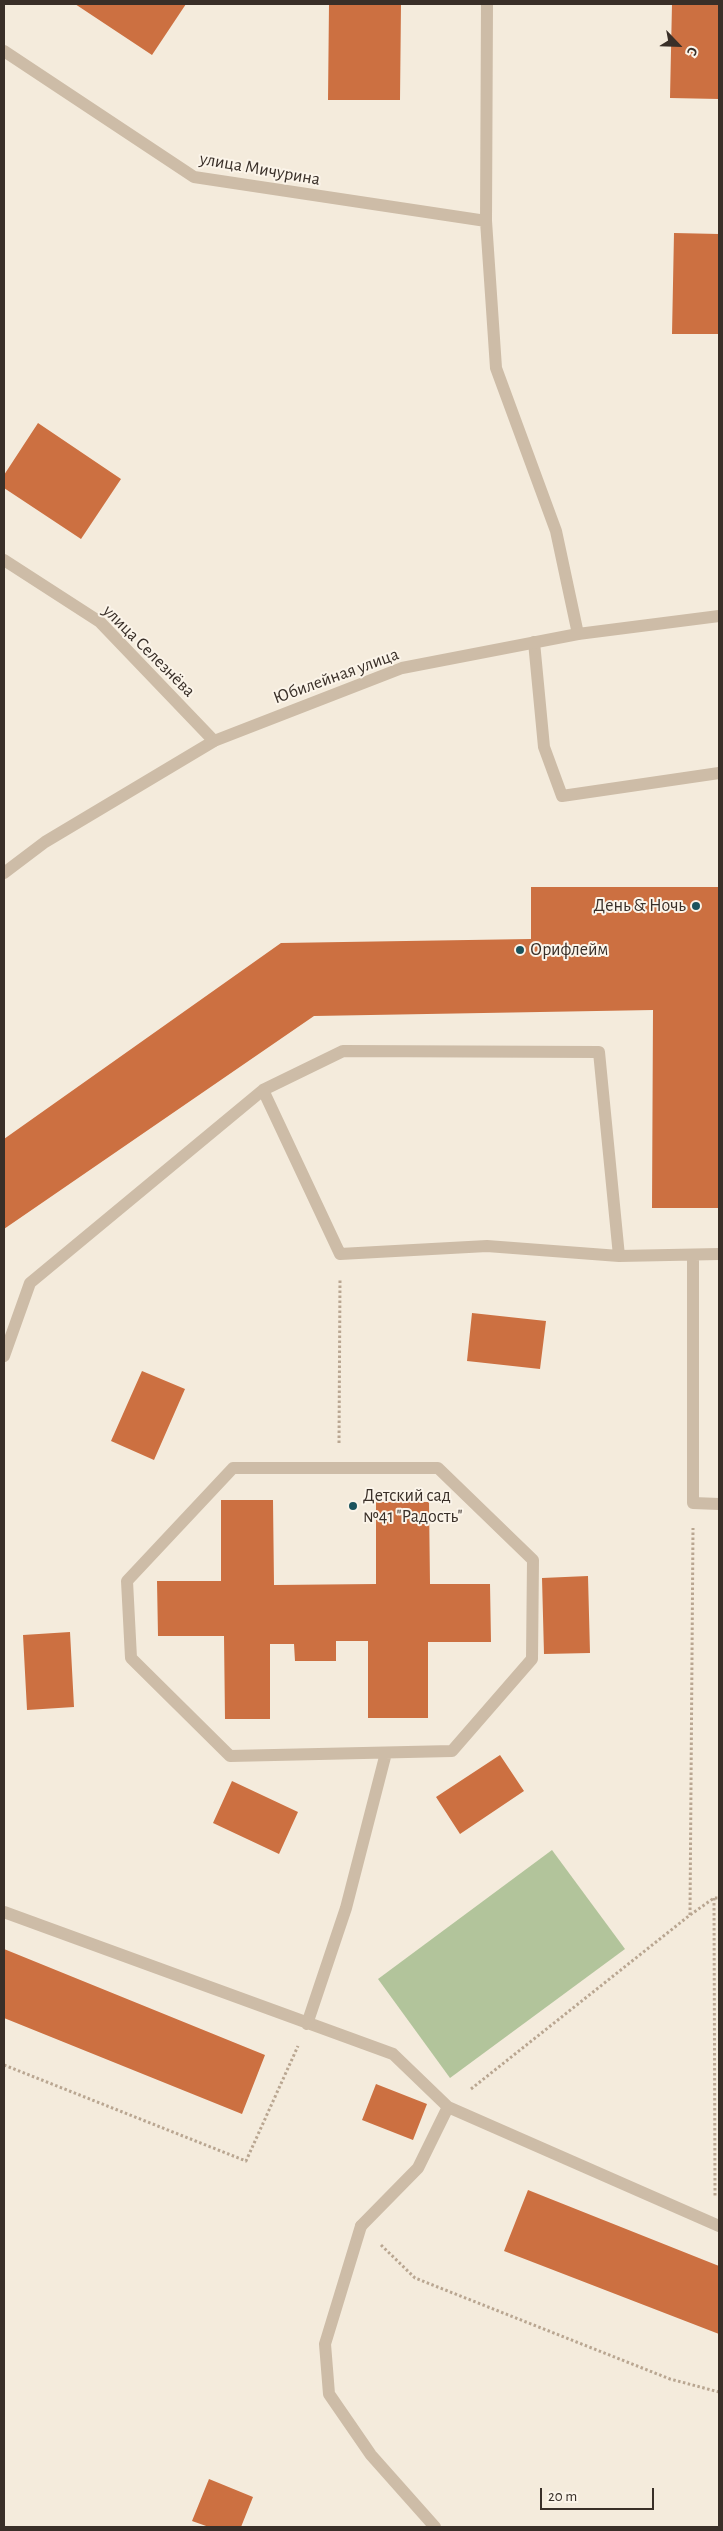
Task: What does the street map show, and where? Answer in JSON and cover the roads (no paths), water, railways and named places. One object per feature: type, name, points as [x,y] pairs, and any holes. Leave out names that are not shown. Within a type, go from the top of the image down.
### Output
[{"type":"street","points":[[487,4],[486,221],[496,368],[556,531],[578,634]]},
{"type":"street","name":"улица Мичурина","points":[[4,51],[194,177],[486,221]]},
{"type":"street","name":"улица Селезнёва","points":[[4,560],[100,622],[214,741]]},
{"type":"street","name":"Юбилейная улица","points":[[4,873],[45,842],[214,741],[402,668],[578,634],[719,616]]},
{"type":"street","points":[[534,642],[544,747],[562,796],[719,773]]},
{"type":"street","points":[[4,1356],[30,1283],[263,1090],[342,1051],[599,1052],[620,1256]]},
{"type":"street","points":[[263,1090],[340,1254],[487,1246],[620,1256],[719,1254]]},
{"type":"street","points":[[693,1255],[693,1503],[719,1504]]},
{"type":"street","points":[[233,1468],[438,1468],[533,1560],[532,1659],[452,1751],[386,1753],[230,1756],[131,1658],[127,1581],[233,1468]]},
{"type":"street","points":[[307,2024],[346,1908],[386,1753]]},
{"type":"street","points":[[4,1912],[393,2054],[448,2107],[717,2225]]},
{"type":"street","points":[[435,2527],[371,2455],[330,2394],[325,2344],[361,2226],[418,2168],[448,2107]]},
{"type":"place","name":"День & Ночь","points":[[696,906]]},
{"type":"place","name":"Орифлейм","points":[[520,950]]},
{"type":"place","name":"Детский сад №41 \"Радость\"","points":[[353,1506]]}]
